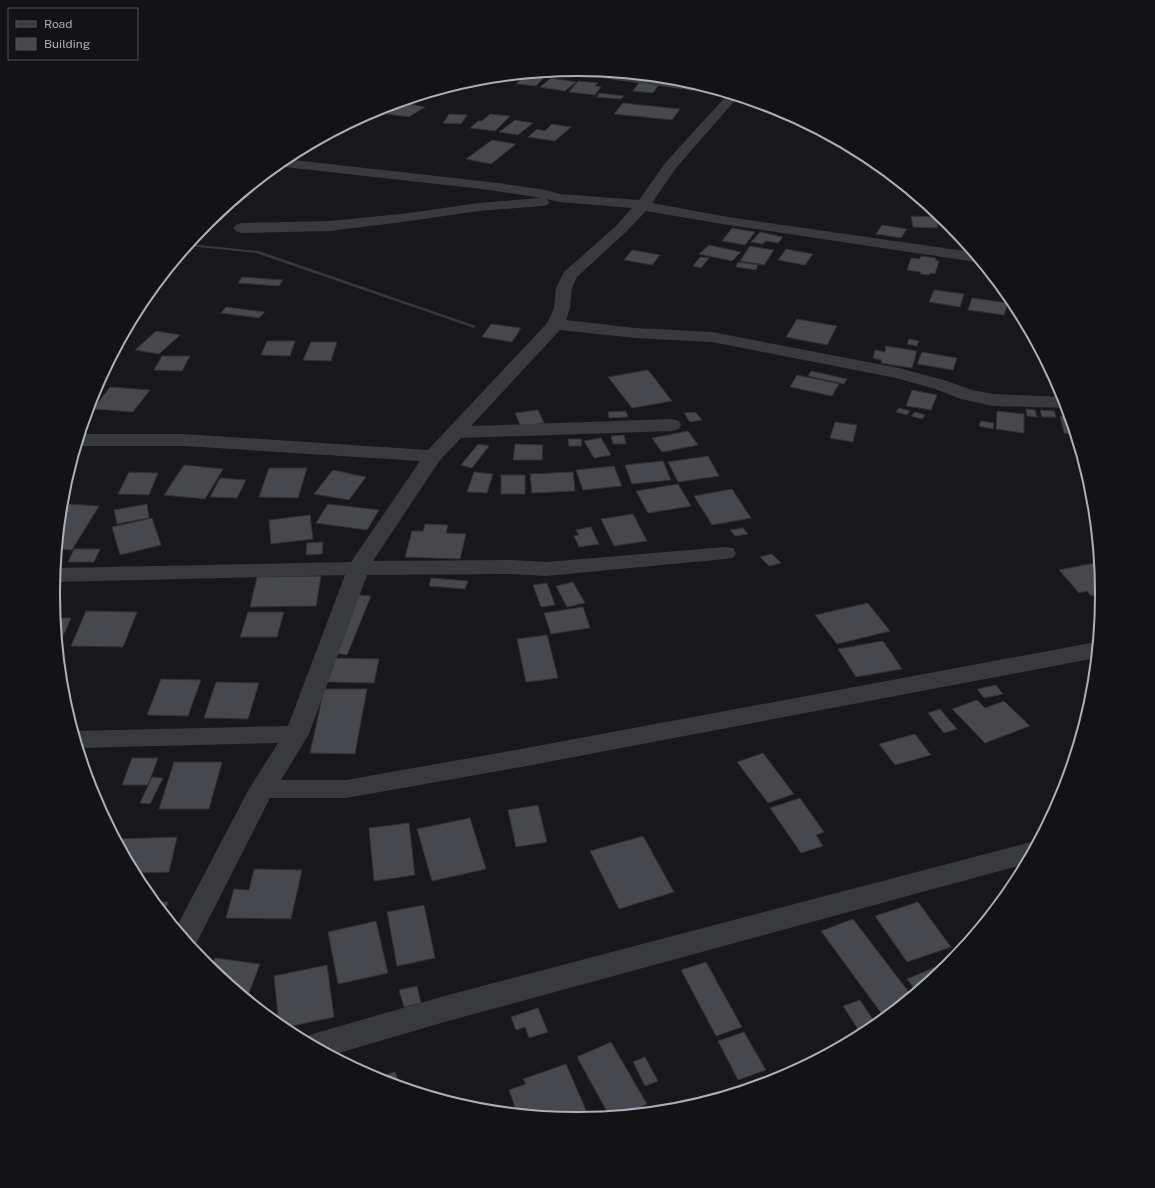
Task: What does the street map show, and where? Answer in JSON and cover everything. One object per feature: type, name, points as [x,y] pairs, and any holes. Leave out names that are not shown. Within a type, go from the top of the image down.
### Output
[{"type":"street","points":[[187,934],[262,789],[297,734],[358,568],[433,456],[556,324],[562,308],[564,288],[570,275],[621,229],[643,205],[670,165],[730,100]]},
{"type":"street","points":[[290,164],[490,186],[546,194],[559,198],[643,205],[656,209],[728,221],[969,256]]},
{"type":"street","points":[[241,228],[330,226],[410,217],[478,207],[520,204],[559,198]]},
{"type":"street","points":[[556,324],[635,333],[712,337],[899,373],[941,385],[967,395],[993,400],[1059,403]]},
{"type":"street","points":[[456,432],[672,425]]},
{"type":"street","points":[[84,440],[184,440],[433,456]]},
{"type":"street","points":[[61,575],[358,568],[512,567],[546,569],[725,553]]},
{"type":"street","points":[[262,789],[346,789],[521,758],[1092,651]]},
{"type":"street","points":[[81,739],[297,734]]},
{"type":"street","points":[[323,1044],[448,1008],[1026,853]]},
{"type":"building","points":[[543,78],[536,86],[516,84],[520,80]]},
{"type":"building","points":[[551,78],[576,82],[565,91],[540,87]]},
{"type":"building","points":[[578,81],[598,83],[595,86],[601,87],[595,95],[569,92]]},
{"type":"building","points":[[640,81],[660,83],[653,93],[633,91]]},
{"type":"building","points":[[599,93],[624,96],[621,99],[597,97]]},
{"type":"building","points":[[623,103],[680,109],[672,120],[614,114]]},
{"type":"building","points":[[410,104],[425,107],[409,117],[387,114]]},
{"type":"building","points":[[449,114],[467,115],[461,124],[443,123]]},
{"type":"building","points":[[490,114],[510,116],[495,131],[470,128],[478,121],[482,121]]},
{"type":"building","points":[[515,120],[533,123],[518,135],[499,132]]},
{"type":"building","points":[[552,124],[571,127],[555,141],[528,137],[537,129],[545,131]]},
{"type":"building","points":[[492,140],[516,144],[491,164],[466,159]]},
{"type":"building","points":[[911,216],[931,217],[937,222],[938,228],[913,227]]},
{"type":"building","points":[[882,225],[907,229],[901,238],[876,234]]},
{"type":"building","points":[[732,228],[755,232],[745,245],[722,241]]},
{"type":"building","points":[[760,232],[783,237],[778,243],[766,241],[762,244],[751,242]]},
{"type":"building","points":[[709,245],[741,252],[732,261],[699,254]]},
{"type":"building","points":[[750,246],[774,250],[764,265],[740,261]]},
{"type":"building","points":[[786,249],[813,254],[805,265],[778,260]]},
{"type":"building","points":[[632,250],[660,255],[652,265],[624,260]]},
{"type":"building","points":[[921,256],[936,258],[935,260],[939,261],[935,274],[920,274],[921,272],[907,270],[911,258],[920,259]]},
{"type":"building","points":[[700,257],[709,258],[701,268],[693,266]]},
{"type":"building","points":[[738,262],[758,265],[756,270],[736,267]]},
{"type":"building","points":[[242,277],[283,280],[279,286],[238,283]]},
{"type":"building","points":[[934,290],[964,294],[960,307],[929,302]]},
{"type":"building","points":[[972,298],[1006,303],[1007,305],[1004,315],[968,310]]},
{"type":"building","points":[[226,307],[265,312],[259,318],[221,313]]},
{"type":"building","points":[[797,319],[837,326],[827,345],[786,337]]},
{"type":"building","points":[[491,324],[521,328],[512,342],[482,337]]},
{"type":"building","points":[[156,331],[180,335],[159,354],[135,350]]},
{"type":"building","points":[[909,339],[919,341],[917,346],[907,344]]},
{"type":"building","points":[[267,341],[295,341],[290,356],[261,355]]},
{"type":"building","points":[[311,342],[337,342],[331,361],[303,360]]},
{"type":"building","points":[[886,346],[917,351],[912,368],[881,363],[882,360],[873,358],[875,350],[885,352]]},
{"type":"building","points":[[922,352],[957,358],[953,370],[917,364]]},
{"type":"building","points":[[162,356],[190,356],[182,371],[154,370]]},
{"type":"building","points":[[648,370],[672,401],[632,408],[608,377]]},
{"type":"building","points":[[811,371],[847,379],[844,384],[808,376]]},
{"type":"building","points":[[797,375],[839,384],[832,396],[790,387]]},
{"type":"building","points":[[110,387],[150,390],[133,412],[94,409]]},
{"type":"building","points":[[912,390],[937,395],[931,410],[906,406]]},
{"type":"building","points":[[899,408],[910,411],[907,415],[896,412]]},
{"type":"building","points":[[1026,409],[1035,410],[1037,417],[1027,416]]},
{"type":"building","points":[[538,410],[544,423],[521,427],[515,413]]},
{"type":"building","points":[[1040,410],[1054,411],[1056,417],[1042,417]]},
{"type":"building","points":[[626,411],[628,417],[609,418],[608,412]]},
{"type":"building","points":[[997,411],[1024,414],[1024,433],[996,429]]},
{"type":"building","points":[[695,412],[702,420],[690,422],[684,413]]},
{"type":"building","points":[[915,412],[925,415],[922,419],[911,416]]},
{"type":"building","points":[[1060,416],[1064,416],[1070,434],[1064,433]]},
{"type":"building","points":[[981,421],[994,423],[993,429],[979,426]]},
{"type":"building","points":[[835,422],[857,425],[853,442],[830,438]]},
{"type":"building","points":[[688,431],[698,445],[662,452],[652,438]]},
{"type":"building","points":[[624,435],[626,444],[613,444],[611,436]]},
{"type":"building","points":[[601,438],[611,455],[594,458],[584,441]]},
{"type":"building","points":[[568,439],[581,439],[582,446],[569,446]]},
{"type":"building","points":[[478,444],[489,446],[472,468],[461,465]]},
{"type":"building","points":[[515,444],[543,445],[542,460],[513,460]]},
{"type":"building","points":[[708,456],[719,476],[678,482],[668,462]]},
{"type":"building","points":[[663,461],[671,480],[632,484],[625,465]]},
{"type":"building","points":[[184,465],[223,469],[205,499],[164,495]]},
{"type":"building","points":[[614,466],[622,486],[583,490],[576,470]]},
{"type":"building","points":[[269,468],[307,468],[298,498],[259,497]]},
{"type":"building","points":[[333,470],[366,477],[349,500],[314,494]]},
{"type":"building","points":[[129,472],[158,473],[149,495],[118,494]]},
{"type":"building","points":[[474,472],[493,474],[487,493],[467,492]]},
{"type":"building","points":[[573,472],[575,491],[532,493],[530,474]]},
{"type":"building","points":[[501,475],[525,475],[525,494],[501,494]]},
{"type":"building","points":[[220,478],[246,480],[237,498],[210,497]]},
{"type":"building","points":[[678,484],[691,506],[648,513],[636,491]]},
{"type":"building","points":[[732,489],[751,518],[712,525],[694,496]]},
{"type":"building","points":[[68,504],[99,506],[72,550],[62,549]]},
{"type":"building","points":[[147,504],[149,518],[117,524],[114,510]]},
{"type":"building","points":[[328,504],[379,510],[367,530],[316,523]]},
{"type":"building","points":[[633,514],[647,541],[614,546],[601,519]]},
{"type":"building","points":[[310,515],[313,539],[271,544],[269,520]]},
{"type":"building","points":[[152,518],[161,545],[120,555],[112,527]]},
{"type":"building","points":[[425,524],[448,525],[446,533],[466,534],[460,559],[405,557],[412,531],[423,531]]},
{"type":"building","points":[[591,527],[599,544],[579,547],[574,536],[579,535],[576,530]]},
{"type":"building","points":[[743,528],[748,534],[735,536],[730,530]]},
{"type":"building","points":[[323,542],[322,554],[306,555],[307,543]]},
{"type":"building","points":[[74,549],[100,549],[94,562],[68,562]]},
{"type":"building","points":[[772,554],[781,563],[769,566],[760,557]]},
{"type":"building","points":[[1094,563],[1095,595],[1091,596],[1087,591],[1079,593],[1059,570]]},
{"type":"building","points":[[321,576],[316,606],[250,607],[257,577]]},
{"type":"building","points":[[431,578],[468,581],[465,589],[429,586]]},
{"type":"building","points":[[573,582],[585,603],[567,607],[556,586]]},
{"type":"building","points":[[547,583],[555,605],[541,607],[533,585]]},
{"type":"building","points":[[359,595],[371,596],[347,655],[335,653]]},
{"type":"building","points":[[868,603],[890,631],[837,644],[815,615]]},
{"type":"building","points":[[583,607],[590,628],[551,634],[544,613]]},
{"type":"building","points":[[86,611],[137,612],[123,647],[71,646]]},
{"type":"building","points":[[248,612],[284,612],[277,637],[240,637]]},
{"type":"building","points":[[61,618],[71,618],[62,638]]},
{"type":"building","points":[[547,635],[558,678],[526,682],[517,639]]},
{"type":"building","points":[[883,641],[902,669],[856,677],[838,649]]},
{"type":"building","points":[[332,658],[379,659],[374,683],[327,682]]},
{"type":"building","points":[[161,679],[201,680],[188,716],[147,715]]},
{"type":"building","points":[[216,682],[259,683],[248,719],[204,718]]},
{"type":"building","points":[[996,685],[1003,694],[984,698],[977,689]]},
{"type":"building","points":[[324,689],[367,689],[355,754],[310,753]]},
{"type":"building","points":[[977,700],[985,708],[1004,701],[1030,726],[985,743],[952,709]]},
{"type":"building","points":[[940,709],[957,729],[944,733],[928,713]]},
{"type":"building","points":[[915,734],[931,755],[895,765],[879,744]]},
{"type":"building","points":[[763,753],[794,794],[768,803],[737,762]]},
{"type":"building","points":[[132,758],[158,758],[148,785],[122,785]]},
{"type":"building","points":[[174,762],[222,762],[209,809],[159,809]]},
{"type":"building","points":[[152,777],[163,778],[150,804],[140,803]]},
{"type":"building","points":[[800,798],[824,832],[816,835],[823,846],[801,853],[770,808]]},
{"type":"building","points":[[538,805],[547,842],[516,847],[508,810]]},
{"type":"building","points":[[470,818],[486,869],[432,881],[417,829]]},
{"type":"building","points":[[409,823],[415,875],[374,881],[369,828]]},
{"type":"building","points":[[643,836],[674,892],[619,909],[590,851]]},
{"type":"building","points":[[177,837],[169,872],[141,873],[121,839]]},
{"type":"building","points":[[254,869],[302,870],[291,919],[226,918],[234,889],[249,890]]},
{"type":"building","points":[[162,902],[168,902],[166,908]]},
{"type":"building","points":[[918,902],[951,947],[907,962],[875,916]]},
{"type":"building","points":[[424,905],[435,958],[397,966],[387,912]]},
{"type":"building","points":[[853,919],[909,992],[881,1013],[821,931]]},
{"type":"building","points":[[376,921],[388,973],[338,984],[328,932]]},
{"type":"building","points":[[215,958],[260,964],[249,994],[236,983],[214,962]]},
{"type":"building","points":[[706,962],[742,1027],[716,1036],[681,970]]},
{"type":"building","points":[[327,965],[334,1017],[293,1026],[278,1016],[274,976]]},
{"type":"building","points":[[936,967],[913,988],[907,979]]},
{"type":"building","points":[[417,986],[421,1003],[404,1007],[399,990]]},
{"type":"building","points":[[860,1000],[873,1019],[857,1029],[843,1006]]},
{"type":"building","points":[[538,1008],[548,1032],[529,1038],[525,1027],[516,1030],[511,1017]]},
{"type":"building","points":[[744,1032],[766,1070],[738,1080],[718,1041]]},
{"type":"building","points":[[611,1042],[647,1104],[639,1108],[606,1110],[577,1057]]},
{"type":"building","points":[[645,1057],[658,1081],[645,1086],[633,1062]]},
{"type":"building","points":[[566,1064],[587,1111],[515,1107],[509,1090],[526,1084],[523,1079]]},
{"type":"building","points":[[395,1072],[397,1079],[386,1075]]},
{"type":"waterway","points":[[195,246],[257,252],[473,326]]}]
